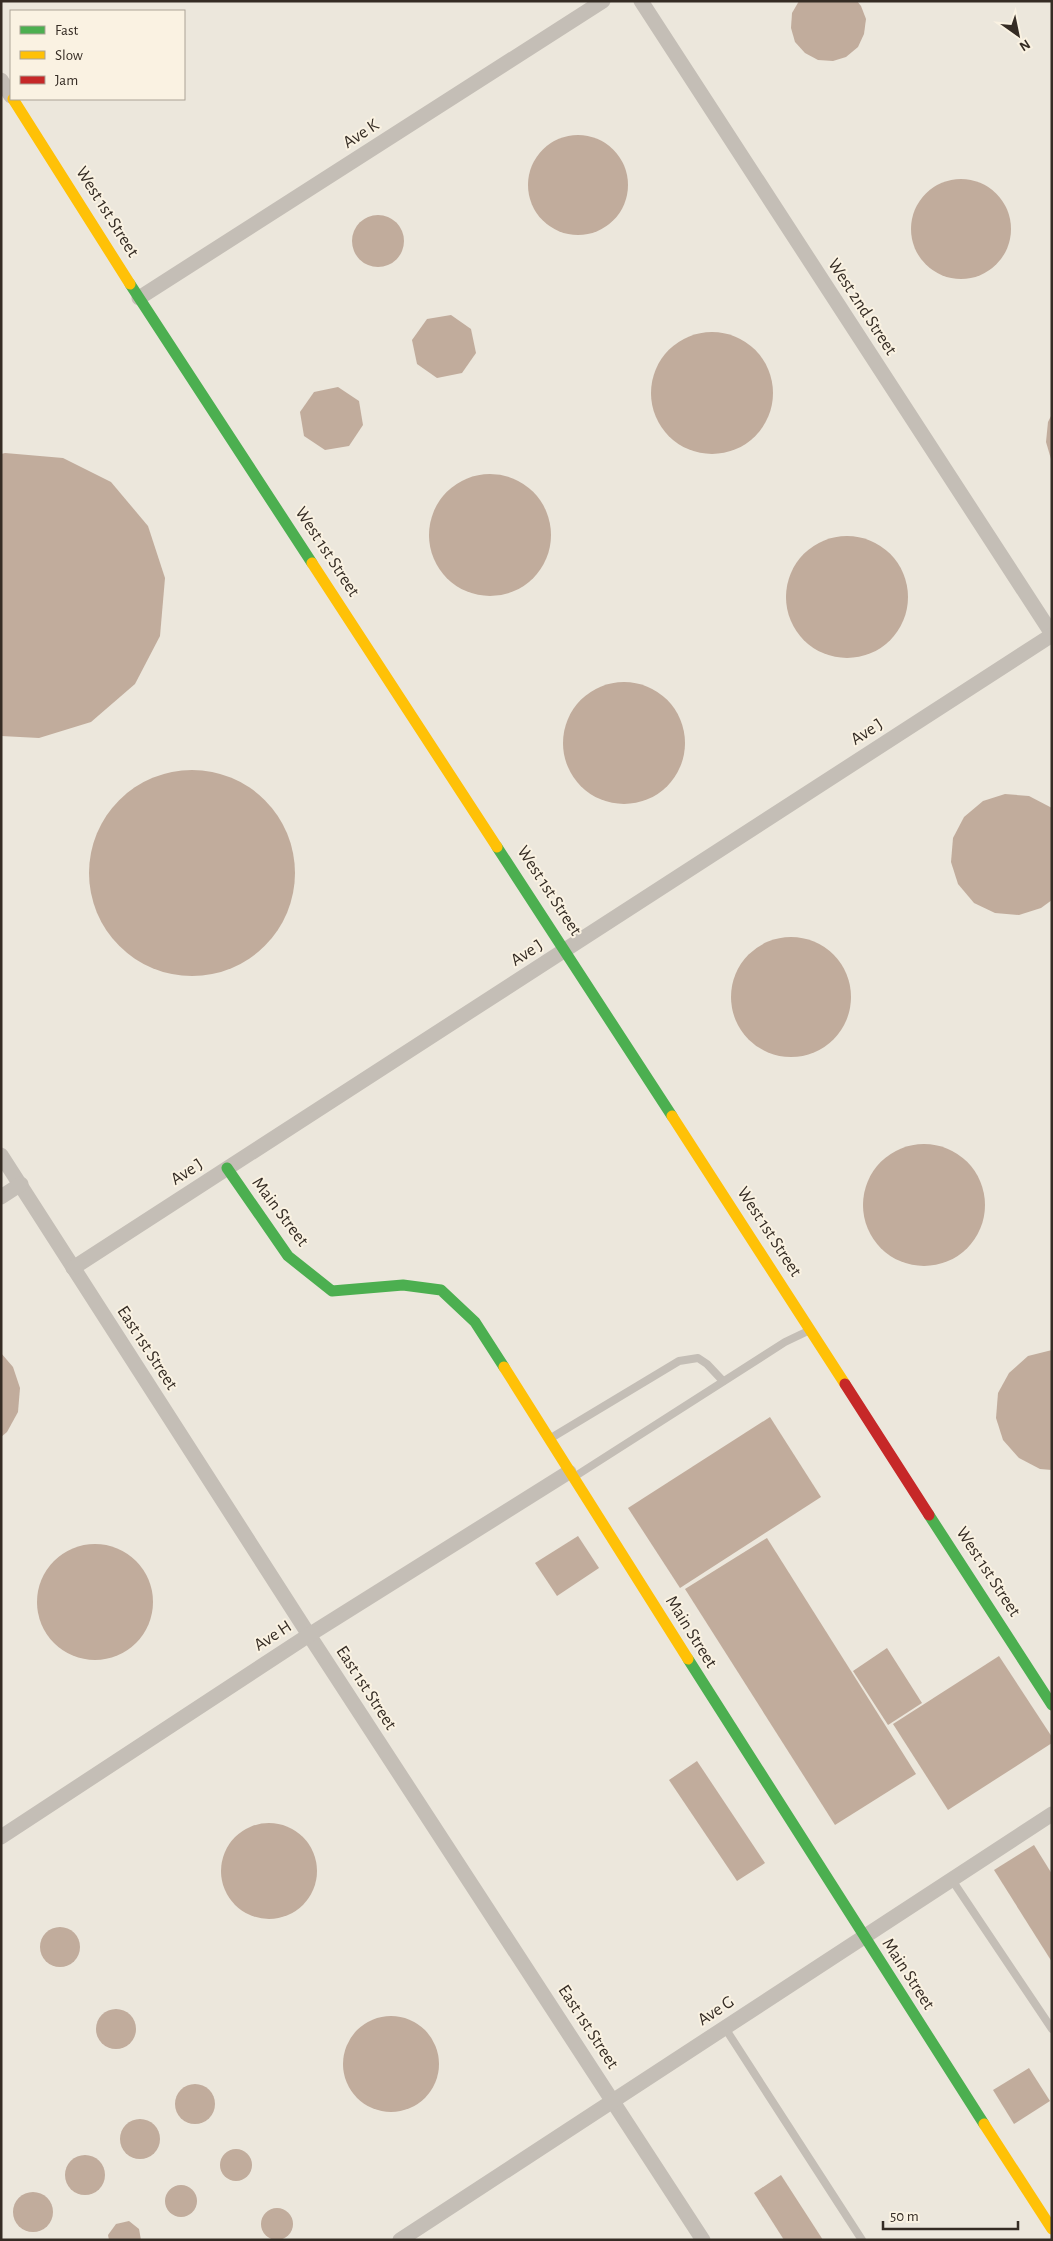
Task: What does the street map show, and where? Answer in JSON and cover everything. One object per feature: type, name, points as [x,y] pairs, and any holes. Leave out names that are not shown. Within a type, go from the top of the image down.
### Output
[{"type":"street","name":"Ave K","points":[[139,298],[603,1]]},
{"type":"street","name":"West 2nd Street","points":[[641,1],[1052,634]]},
{"type":"street","name":"West 1st Street","points":[[1,80],[10,94]]},
{"type":"street","name":"West 1st Street","points":[[14,100],[139,298],[565,951],[1052,1705]]},
{"type":"street","name":"Ave J","points":[[73,1268],[1052,634]]},
{"type":"street","name":"East 1st Street","points":[[1,1155],[309,1635],[614,2100],[703,2240]]},
{"type":"street","name":"Main Street","points":[[226,1168],[288,1256],[332,1291],[403,1285],[441,1290],[475,1322],[864,1938],[1052,2229]]},
{"type":"street","points":[[1,1197],[21,1184]]},
{"type":"street","name":"Ave H","points":[[1,1837],[309,1635],[570,1475]]},
{"type":"street","name":"Ave G","points":[[400,2240],[1052,1814]]},
{"type":"lane","points":[[570,1475],[785,1342],[810,1330]]},
{"type":"lane","points":[[548,1440],[680,1362],[698,1358],[707,1364],[723,1381]]},
{"type":"lane","points":[[952,1880],[1052,2029]]},
{"type":"lane","points":[[725,2028],[862,2240]]},
{"type":"building","points":[[799,1],[857,1],[866,19],[864,34],[858,47],[846,57],[833,61],[818,60],[805,53],[795,42],[791,28],[792,13]]},
{"type":"building","points":[[578,135],[597,139],[613,150],[624,166],[628,185],[624,204],[613,220],[597,231],[578,235],[559,231],[543,220],[532,204],[528,185],[532,166],[543,150],[559,139]]},
{"type":"building","points":[[961,179],[980,183],[996,194],[1007,210],[1011,229],[1007,248],[996,264],[980,275],[961,279],[942,275],[926,264],[915,248],[911,229],[915,210],[926,194],[942,183]]},
{"type":"building","points":[[378,215],[392,219],[400,227],[404,241],[400,255],[392,263],[378,267],[364,263],[356,255],[352,241],[356,227],[364,219]]},
{"type":"building","points":[[451,315],[471,329],[476,353],[462,373],[437,378],[417,364],[412,340],[427,319]]},
{"type":"building","points":[[712,332],[735,337],[755,350],[768,370],[773,393],[768,416],[755,436],[735,449],[712,454],[689,449],[669,436],[656,416],[651,393],[656,370],[669,350],[689,337]]},
{"type":"building","points":[[338,387],[359,401],[363,425],[349,446],[325,450],[304,436],[300,412],[314,392]]},
{"type":"building","points":[[1052,414],[1051,459],[1046,442],[1048,422]]},
{"type":"building","points":[[1,454],[63,458],[111,482],[148,526],[165,578],[160,636],[135,684],[91,722],[39,738],[1,736]]},
{"type":"building","points":[[490,474],[513,479],[533,492],[546,512],[551,535],[546,558],[533,578],[513,591],[490,596],[467,591],[447,578],[434,558],[429,535],[434,512],[447,492],[467,479]]},
{"type":"building","points":[[847,536],[870,541],[890,554],[903,574],[908,597],[903,620],[890,640],[870,653],[847,658],[824,653],[804,640],[791,620],[786,597],[791,574],[804,554],[824,541]]},
{"type":"building","points":[[624,682],[647,687],[667,700],[680,720],[685,743],[680,766],[667,786],[647,799],[624,804],[601,799],[581,786],[568,766],[563,743],[568,720],[581,700],[601,687]]},
{"type":"building","points":[[182,770],[202,770],[232,777],[258,793],[272,807],[288,833],[295,863],[295,883],[288,913],[272,939],[258,953],[232,969],[202,976],[182,976],[152,969],[126,953],[112,939],[96,913],[89,883],[89,863],[96,833],[112,807],[126,793],[152,777]]},
{"type":"building","points":[[1005,794],[1029,796],[1052,808],[1052,900],[1041,908],[1019,915],[995,913],[974,903],[958,884],[951,862],[953,838],[964,817],[983,801]]},
{"type":"building","points":[[791,937],[814,941],[834,954],[847,974],[851,997],[847,1020],[834,1040],[814,1053],[791,1057],[768,1053],[748,1040],[735,1020],[731,997],[735,974],[748,954],[768,941]]},
{"type":"building","points":[[924,1144],[947,1149],[967,1162],[980,1182],[985,1205],[980,1228],[967,1248],[947,1261],[924,1266],[901,1261],[881,1248],[868,1228],[863,1205],[868,1182],[881,1162],[901,1149]]},
{"type":"building","points":[[1052,1350],[1052,1470],[1040,1469],[1019,1458],[1003,1440],[996,1418],[998,1393],[1009,1373],[1028,1356]]},
{"type":"building","points":[[1,1353],[13,1367],[20,1388],[18,1412],[7,1432],[1,1437]]},
{"type":"building","points":[[770,1417],[821,1497],[680,1588],[628,1508]]},
{"type":"building","points":[[578,1536],[599,1568],[557,1596],[535,1563]]},
{"type":"building","points":[[767,1538],[916,1774],[835,1825],[685,1589]]},
{"type":"building","points":[[95,1544],[117,1549],[136,1561],[148,1580],[153,1602],[148,1624],[136,1643],[117,1655],[95,1660],[73,1655],[54,1643],[42,1624],[37,1602],[42,1580],[54,1561],[73,1549]]},
{"type":"building","points":[[887,1648],[922,1703],[888,1725],[853,1671]]},
{"type":"building","points":[[999,1656],[1052,1737],[1052,1743],[948,1810],[893,1724]]},
{"type":"building","points":[[697,1761],[765,1863],[737,1881],[669,1780]]},
{"type":"building","points":[[260,1823],[278,1823],[296,1831],[309,1844],[317,1862],[314,1890],[296,1911],[278,1919],[260,1919],[242,1911],[229,1898],[221,1880],[221,1862],[229,1844],[242,1831]]},
{"type":"building","points":[[1034,1845],[1052,1874],[1052,1962],[994,1870]]},
{"type":"building","points":[[60,1927],[74,1933],[80,1947],[74,1961],[60,1967],[46,1961],[40,1947],[46,1933]]},
{"type":"building","points":[[116,2009],[130,2015],[136,2029],[130,2043],[116,2049],[102,2043],[96,2029],[102,2015]]},
{"type":"building","points":[[382,2016],[400,2016],[418,2024],[431,2037],[439,2055],[436,2083],[418,2104],[400,2112],[382,2112],[364,2104],[351,2091],[343,2073],[343,2055],[351,2037],[364,2024]]},
{"type":"building","points":[[1029,2068],[1050,2101],[1014,2124],[993,2090]]},
{"type":"building","points":[[195,2084],[209,2090],[215,2104],[209,2118],[195,2124],[181,2118],[175,2104],[181,2090]]},
{"type":"building","points":[[140,2119],[154,2125],[160,2139],[154,2153],[140,2159],[126,2153],[120,2139],[126,2125]]},
{"type":"building","points":[[236,2149],[242,2150],[247,2154],[251,2159],[251,2171],[247,2176],[242,2180],[236,2181],[230,2180],[225,2176],[221,2171],[220,2165],[221,2159],[225,2154],[230,2150]]},
{"type":"building","points":[[85,2155],[99,2161],[105,2175],[99,2189],[85,2195],[71,2189],[65,2175],[71,2161]]},
{"type":"building","points":[[781,2175],[823,2240],[784,2240],[754,2193]]},
{"type":"building","points":[[181,2185],[187,2186],[192,2190],[196,2195],[196,2207],[192,2212],[187,2216],[181,2217],[175,2216],[170,2212],[166,2207],[165,2201],[166,2195],[170,2190],[175,2186]]},
{"type":"building","points":[[33,2192],[47,2198],[53,2212],[47,2226],[33,2232],[19,2226],[13,2212],[19,2198]]},
{"type":"building","points":[[277,2208],[283,2209],[288,2213],[292,2218],[292,2230],[288,2235],[283,2239],[277,2240],[271,2239],[266,2235],[262,2230],[261,2224],[262,2218],[266,2213],[271,2209]]},
{"type":"building","points":[[129,2221],[139,2229],[141,2240],[109,2240],[108,2235],[116,2224]]},
{"type":"traffic: fast","points":[[130,284],[312,563]]},
{"type":"traffic: fast","points":[[497,847],[672,1116]]},
{"type":"traffic: fast","points":[[227,1168],[288,1256],[332,1291],[403,1285],[441,1290],[475,1322],[504,1367]]},
{"type":"traffic: fast","points":[[929,1515],[1052,1705]]},
{"type":"traffic: fast","points":[[688,1659],[984,2124]]},
{"type":"traffic: slow","points":[[14,100],[130,284]]},
{"type":"traffic: slow","points":[[312,563],[497,847]]},
{"type":"traffic: slow","points":[[672,1116],[845,1384]]},
{"type":"traffic: slow","points":[[504,1367],[688,1659]]},
{"type":"traffic: slow","points":[[984,2124],[1052,2229]]},
{"type":"traffic: jam","points":[[845,1384],[929,1515]]}]
